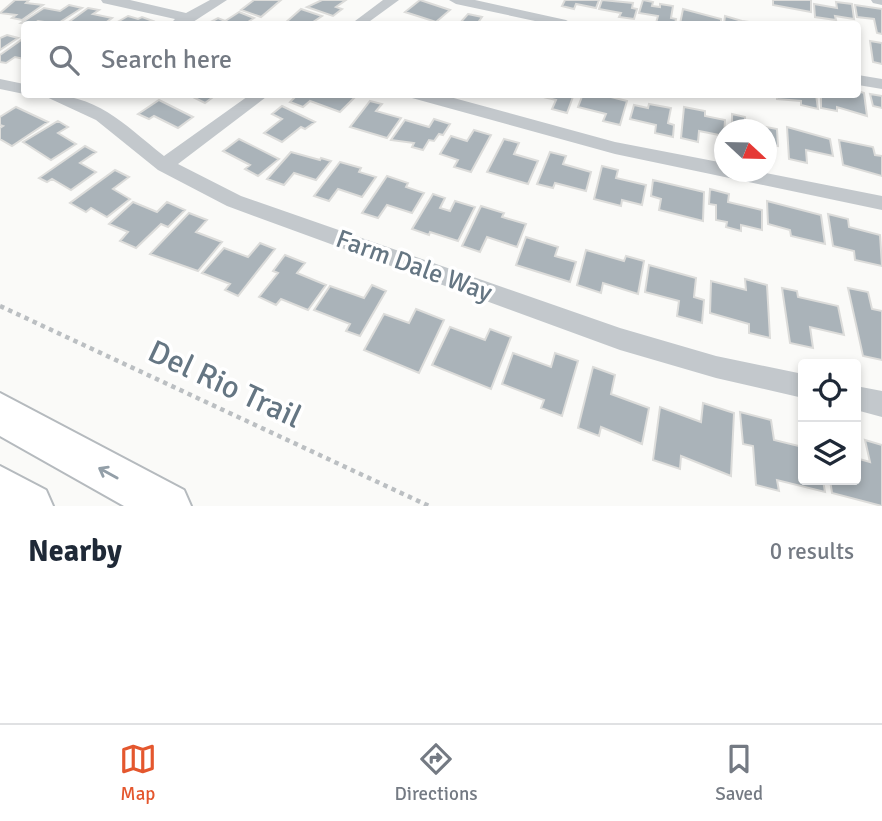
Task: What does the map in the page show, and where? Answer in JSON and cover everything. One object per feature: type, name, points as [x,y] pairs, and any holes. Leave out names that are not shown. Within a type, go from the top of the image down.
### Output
[{"type":"main road","points":[[0,413],[168,506]]},
{"type":"main road","points":[[0,488],[30,506]]},
{"type":"street","points":[[108,0],[163,10],[181,21]]},
{"type":"street","points":[[185,21],[220,0]]},
{"type":"street","points":[[362,21],[391,0]]},
{"type":"street","points":[[456,0],[552,21]]},
{"type":"street","points":[[861,80],[882,84]]},
{"type":"street","points":[[0,84],[21,88]]},
{"type":"street","name":"Farm Dale Way","points":[[63,98],[102,116],[164,165],[234,201],[620,339],[716,367],[798,385]]},
{"type":"street","points":[[164,165],[256,98]]},
{"type":"street","points":[[433,98],[589,141],[714,168]]},
{"type":"street","points":[[777,182],[882,203]]},
{"type":"street","points":[[861,399],[882,404]]},
{"type":"path","name":"Del Rio Trail","points":[[0,306],[429,506]]},
{"type":"building","points":[[15,0],[29,0],[26,3],[43,5],[22,20],[12,18],[16,15],[0,13]]},
{"type":"building","points":[[254,0],[281,0],[261,17],[241,10]]},
{"type":"building","points":[[322,0],[346,0],[336,7],[342,9],[333,16],[307,7]]},
{"type":"building","points":[[420,0],[450,10],[437,21],[405,12]]},
{"type":"building","points":[[565,0],[599,0],[596,8],[576,4],[574,9],[562,6]]},
{"type":"building","points":[[602,0],[633,3],[632,8],[637,9],[634,19],[619,17],[621,13],[599,9]]},
{"type":"building","points":[[643,0],[653,2],[652,6],[673,6],[671,18],[676,19],[657,21],[658,16],[639,13]]},
{"type":"building","points":[[773,0],[811,0],[811,12],[773,5]]},
{"type":"building","points":[[836,2],[852,4],[854,19],[815,17],[814,4],[837,8]]},
{"type":"building","points":[[69,5],[82,8],[62,21],[24,21],[44,8],[60,11]]},
{"type":"building","points":[[855,5],[882,9],[882,34],[877,33],[874,19],[857,17]]},
{"type":"building","points":[[88,8],[99,10],[93,14],[112,18],[108,21],[70,21]]},
{"type":"building","points":[[301,9],[322,16],[314,21],[287,21]]},
{"type":"building","points":[[683,9],[721,19],[721,21],[681,21]]},
{"type":"building","points":[[239,12],[254,18],[250,21],[225,21]]},
{"type":"building","points":[[468,14],[482,17],[479,21],[462,21]]},
{"type":"building","points":[[128,16],[153,21],[119,21]]},
{"type":"building","points":[[725,16],[742,21],[724,21]]},
{"type":"building","points":[[7,35],[18,38],[0,50],[0,38]]},
{"type":"building","points":[[21,40],[21,58],[15,57],[6,63],[0,62],[0,55]]},
{"type":"building","points":[[870,41],[882,43],[882,64],[873,62]]},
{"type":"building","points":[[861,92],[864,93],[867,116],[837,107],[837,111],[821,108],[821,98],[861,98]]},
{"type":"building","points":[[870,94],[882,96],[882,108],[873,106]]},
{"type":"building","points":[[195,98],[212,98],[205,103]]},
{"type":"building","points":[[294,98],[354,98],[340,112],[310,101],[303,107],[290,102]]},
{"type":"building","points":[[548,98],[573,98],[567,113],[552,109],[556,100]]},
{"type":"building","points":[[581,98],[615,98],[627,101],[620,125],[603,121],[606,114],[578,107]]},
{"type":"building","points":[[817,98],[818,109],[801,105],[801,101],[777,99]]},
{"type":"building","points":[[159,100],[193,117],[178,128],[154,116],[149,119],[138,114]]},
{"type":"building","points":[[370,101],[382,104],[376,111],[401,118],[387,138],[350,127]]},
{"type":"building","points":[[649,104],[671,108],[668,123],[674,125],[673,137],[655,133],[656,125],[630,119],[634,105],[648,108]]},
{"type":"building","points":[[282,106],[315,122],[305,129],[301,127],[282,142],[264,133],[282,119],[272,114]]},
{"type":"building","points":[[16,107],[48,122],[12,146],[0,139],[0,128],[3,126],[0,125],[0,117]]},
{"type":"building","points":[[684,107],[705,111],[705,116],[720,119],[714,119],[714,134],[699,131],[698,142],[681,138]]},
{"type":"building","points":[[732,114],[745,117],[745,119],[732,119]]},
{"type":"building","points":[[434,119],[450,124],[443,135],[439,134],[434,141],[429,140],[423,150],[412,147],[414,143],[391,140],[405,120],[429,127]]},
{"type":"building","points":[[58,121],[68,127],[58,133],[76,144],[51,160],[23,142]]},
{"type":"building","points":[[787,127],[830,139],[833,156],[806,150],[807,163],[789,159]]},
{"type":"building","points":[[474,130],[491,135],[471,172],[454,167],[458,160],[440,154],[451,136],[467,141]]},
{"type":"building","points":[[239,139],[279,159],[258,176],[245,169],[250,165],[223,151]]},
{"type":"building","points":[[504,139],[519,143],[514,154],[538,161],[528,184],[487,172]]},
{"type":"building","points":[[839,140],[873,147],[875,155],[882,156],[882,176],[843,165]]},
{"type":"building","points":[[85,146],[96,152],[80,163],[96,172],[71,190],[52,179],[47,182],[39,178]]},
{"type":"building","points":[[291,152],[331,161],[316,180],[294,173],[284,185],[267,179]]},
{"type":"building","points":[[550,152],[566,156],[563,164],[591,172],[586,191],[555,183],[553,188],[537,184]]},
{"type":"building","points":[[340,162],[361,168],[359,172],[376,177],[362,197],[338,189],[329,201],[314,196]]},
{"type":"building","points":[[602,166],[618,170],[616,178],[646,185],[642,205],[622,200],[621,206],[594,199]]},
{"type":"building","points":[[115,170],[129,177],[113,189],[130,199],[107,217],[91,208],[86,212],[70,203]]},
{"type":"building","points":[[387,176],[408,183],[406,187],[424,193],[412,213],[387,205],[378,218],[362,213]]},
{"type":"building","points":[[653,180],[704,192],[703,221],[659,210],[661,199],[651,196]]},
{"type":"building","points":[[710,189],[729,194],[728,202],[762,210],[762,230],[741,225],[741,231],[726,227],[727,222],[716,220],[716,205],[709,204]]},
{"type":"building","points":[[433,194],[445,198],[440,208],[450,211],[455,201],[475,207],[458,241],[412,229]]},
{"type":"building","points":[[767,201],[821,215],[825,244],[791,236],[790,230],[768,224]]},
{"type":"building","points":[[133,202],[157,212],[167,202],[185,210],[168,227],[161,224],[136,248],[120,241],[128,232],[109,224]]},
{"type":"building","points":[[481,206],[504,213],[502,217],[526,224],[517,247],[487,237],[480,252],[462,246]]},
{"type":"building","points":[[189,213],[207,220],[196,232],[222,242],[198,271],[150,254]]},
{"type":"building","points":[[828,214],[848,219],[849,227],[880,235],[882,266],[855,260],[854,251],[833,246]]},
{"type":"building","points":[[526,237],[558,247],[555,256],[576,262],[570,282],[516,265]]},
{"type":"building","points":[[260,243],[275,249],[238,296],[225,290],[230,284],[202,273],[224,248],[248,257]]},
{"type":"building","points":[[586,250],[624,261],[626,256],[644,261],[638,294],[603,283],[601,293],[577,285]]},
{"type":"building","points":[[285,255],[305,263],[297,273],[326,285],[308,310],[281,299],[276,305],[259,297],[278,273],[273,271]]},
{"type":"building","points":[[649,265],[696,278],[694,297],[704,300],[702,323],[677,316],[679,301],[645,292]]},
{"type":"building","points":[[745,279],[767,285],[770,338],[749,333],[749,324],[710,313],[711,281],[746,290]]},
{"type":"building","points":[[372,285],[386,291],[360,336],[346,331],[350,324],[314,310],[330,286],[364,298]]},
{"type":"building","points":[[782,288],[797,291],[798,297],[838,306],[844,335],[810,327],[813,348],[790,343]]},
{"type":"building","points":[[848,288],[868,292],[872,309],[882,311],[882,360],[863,356]]},
{"type":"building","points":[[416,309],[444,320],[419,373],[364,350],[384,314],[409,323]]},
{"type":"building","points":[[450,327],[485,340],[490,329],[511,337],[491,389],[432,365]]},
{"type":"building","points":[[513,353],[551,367],[555,353],[578,361],[562,416],[541,408],[544,400],[502,384]]},
{"type":"building","points":[[593,367],[615,375],[611,394],[649,408],[642,444],[601,427],[599,436],[578,428]]},
{"type":"building","points":[[703,403],[734,413],[731,476],[681,456],[680,469],[653,460],[660,407],[701,422]]},
{"type":"building","points":[[740,412],[771,420],[774,440],[798,446],[798,485],[824,485],[825,492],[777,480],[779,491],[756,485],[753,446],[743,444]]},
{"type":"building","points":[[865,440],[882,445],[882,506],[832,493],[831,485],[861,485],[861,459],[870,462]]}]
